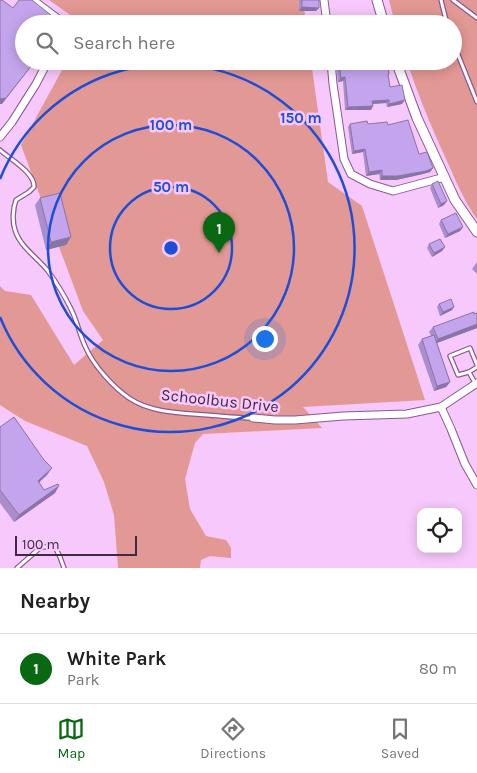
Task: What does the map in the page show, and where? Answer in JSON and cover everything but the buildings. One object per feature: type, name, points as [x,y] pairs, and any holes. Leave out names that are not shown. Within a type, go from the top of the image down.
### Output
[{"type":"street","points":[[34,0],[53,15]]},
{"type":"street","points":[[324,0],[326,15]]},
{"type":"street","points":[[377,0],[381,15]]},
{"type":"street","points":[[0,137],[12,122],[43,70]]},
{"type":"street","points":[[332,70],[344,159],[351,174],[370,184],[393,191],[445,177]]},
{"type":"street","points":[[399,70],[417,118],[455,200],[474,224],[477,232]]},
{"type":"street","points":[[476,383],[441,407],[452,429],[465,464],[477,485]]},
{"type":"street","name":"Schoolbus Drive","points":[[253,418],[295,420],[407,414],[441,407]]},
{"type":"lane","points":[[441,0],[445,15]]},
{"type":"lane","points":[[453,0],[477,18]]},
{"type":"lane","points":[[462,64],[477,102]]},
{"type":"lane","name":"Schoolbus Drive","points":[[0,150],[32,176],[35,182],[34,187],[29,192],[16,200],[14,230],[20,240],[47,270],[70,307],[85,347],[97,366],[114,386],[129,398],[144,406],[172,412],[253,418]]},
{"type":"lane","points":[[470,348],[477,366],[469,372],[458,375],[450,356],[470,348]]},
{"type":"lane","points":[[469,372],[476,383]]},
{"type":"lane","points":[[17,568],[41,547],[54,546],[64,568]]},
{"type":"shaded area","points":[[49,0],[303,0],[305,15],[70,15]]},
{"type":"shaded area","points":[[389,0],[477,0],[477,219],[460,191],[410,70],[462,70],[462,15],[393,15]]},
{"type":"shaded area","points":[[62,70],[312,70],[328,182],[362,206],[425,400],[303,407],[322,428],[203,434],[195,443],[185,479],[190,509],[206,536],[226,540],[231,548],[231,558],[210,556],[201,560],[200,568],[118,568],[114,515],[104,482],[87,446],[25,421],[0,405],[0,286],[5,291],[31,295],[74,365],[103,340],[83,311],[21,145]]},
{"type":"place","name":"White Park","points":[[219,253]]}]
